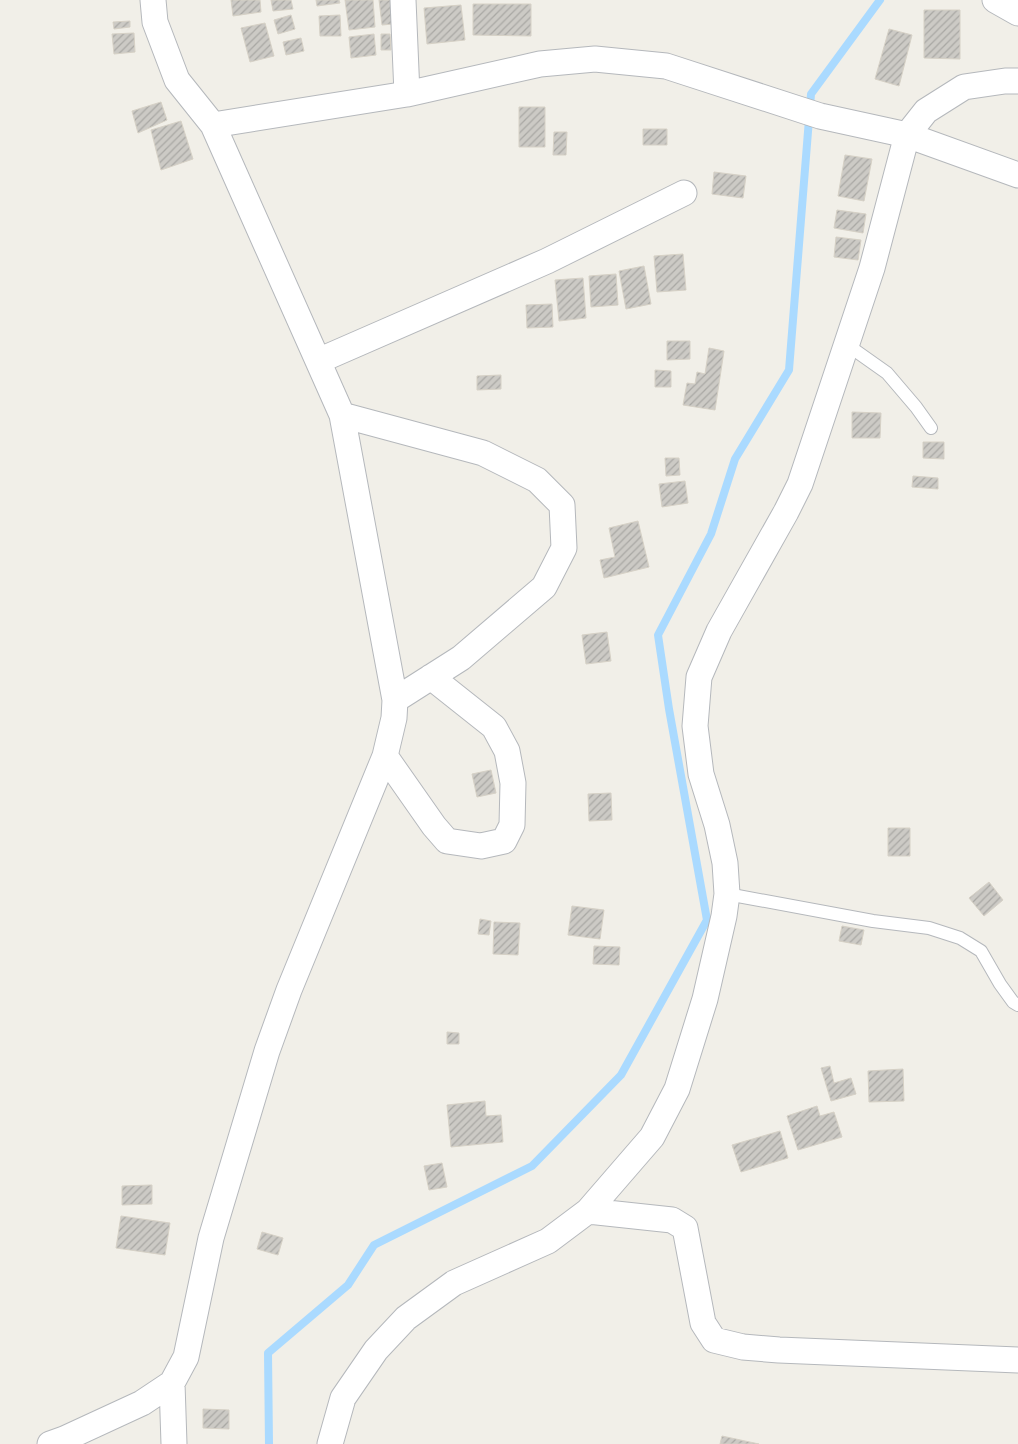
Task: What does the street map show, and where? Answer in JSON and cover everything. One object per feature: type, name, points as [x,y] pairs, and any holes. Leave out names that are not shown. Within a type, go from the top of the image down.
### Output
[{"type":"street","points":[[50,1444],[142,1403],[172,1383],[186,1357],[211,1238],[267,1051],[289,990],[385,756],[394,718],[395,700],[342,415],[213,125],[177,80],[155,22],[153,0]]},
{"type":"street","points":[[404,0],[407,94]]},
{"type":"street","points":[[995,0],[1018,13]]},
{"type":"street","points":[[213,125],[407,94],[540,64],[595,59],[666,66],[820,116],[907,135],[1018,175]]},
{"type":"street","points":[[330,1444],[344,1398],[376,1350],[406,1318],[454,1283],[548,1241],[588,1211],[652,1137],[677,1089],[705,999],[724,916],[727,894],[725,863],[717,824],[701,774],[697,745],[695,726],[699,677],[719,631],[800,484],[872,268],[907,135],[926,111],[964,87],[1018,81]]},
{"type":"street","points":[[318,361],[547,261],[684,193]]},
{"type":"street","points":[[342,415],[483,453],[537,480],[562,505],[564,548],[544,587],[461,658],[395,700]]},
{"type":"street","points":[[385,756],[434,826],[448,841],[481,846],[504,841],[512,825],[513,783],[507,751],[494,727],[431,676]]},
{"type":"street","points":[[588,1211],[672,1220],[685,1228],[702,1323],[714,1340],[743,1347],[779,1350],[1018,1360]]},
{"type":"street","points":[[172,1383],[174,1444]]},
{"type":"lane","points":[[846,344],[887,373],[916,406],[931,428]]},
{"type":"lane","points":[[727,894],[873,921],[929,928],[960,938],[981,951],[1000,984],[1013,1002],[1018,1005]]},
{"type":"building","points":[[231,0],[260,0],[261,12],[233,16]]},
{"type":"building","points":[[271,0],[291,0],[293,9],[273,11]]},
{"type":"building","points":[[316,0],[339,0],[340,3],[317,6]]},
{"type":"building","points":[[345,0],[373,0],[375,27],[349,30]]},
{"type":"building","points":[[379,0],[401,0],[404,23],[382,25]]},
{"type":"building","points":[[473,4],[531,4],[531,36],[473,35]]},
{"type":"building","points":[[461,5],[465,40],[427,44],[424,8]]},
{"type":"building","points":[[924,10],[960,10],[960,59],[924,58]]},
{"type":"building","points":[[291,15],[295,29],[278,34],[274,20]]},
{"type":"building","points":[[340,15],[341,36],[320,36],[319,16]]},
{"type":"building","points":[[130,21],[130,27],[114,29],[113,22]]},
{"type":"building","points":[[265,23],[274,56],[250,62],[241,28]]},
{"type":"building","points":[[889,29],[912,35],[899,86],[875,79]]},
{"type":"building","points":[[134,33],[135,52],[114,54],[112,34]]},
{"type":"building","points":[[374,34],[376,55],[351,58],[349,37]]},
{"type":"building","points":[[381,34],[390,34],[391,50],[381,50]]},
{"type":"building","points":[[301,38],[304,51],[286,55],[283,42]]},
{"type":"building","points":[[161,102],[167,120],[138,133],[132,111]]},
{"type":"building","points":[[519,107],[545,107],[545,147],[519,147]]},
{"type":"building","points":[[181,121],[193,159],[161,170],[151,130]]},
{"type":"building","points":[[643,129],[667,129],[667,145],[643,145]]},
{"type":"building","points":[[554,132],[567,132],[566,155],[553,155]]},
{"type":"building","points":[[845,155],[872,159],[864,201],[838,196]]},
{"type":"building","points":[[714,172],[746,176],[743,198],[712,194]]},
{"type":"building","points":[[837,210],[866,214],[863,233],[834,228]]},
{"type":"building","points":[[836,237],[861,240],[858,260],[834,257]]},
{"type":"building","points":[[683,254],[686,290],[657,292],[654,256]]},
{"type":"building","points":[[644,266],[651,304],[626,309],[619,271]]},
{"type":"building","points":[[616,274],[618,305],[591,307],[589,276]]},
{"type":"building","points":[[583,278],[586,318],[559,321],[555,280]]},
{"type":"building","points":[[552,304],[553,327],[527,328],[526,305]]},
{"type":"building","points":[[667,341],[690,341],[690,359],[667,360]]},
{"type":"building","points":[[709,348],[724,351],[715,410],[683,405],[687,383],[695,384],[697,372],[705,374]]},
{"type":"building","points":[[655,370],[671,371],[671,387],[655,387]]},
{"type":"building","points":[[501,375],[501,389],[477,390],[477,376]]},
{"type":"building","points":[[852,412],[881,413],[880,438],[852,438]]},
{"type":"building","points":[[923,442],[944,442],[944,459],[923,458]]},
{"type":"building","points":[[665,458],[679,458],[680,475],[666,476]]},
{"type":"building","points":[[913,476],[938,478],[938,489],[912,487]]},
{"type":"building","points":[[685,481],[688,503],[662,507],[659,484]]},
{"type":"building","points":[[638,521],[649,567],[604,578],[600,560],[615,557],[609,528]]},
{"type":"building","points":[[607,632],[611,661],[586,664],[582,635]]},
{"type":"building","points":[[491,770],[496,793],[477,797],[472,774]]},
{"type":"building","points":[[611,793],[612,820],[589,821],[588,794]]},
{"type":"building","points":[[888,828],[910,828],[910,856],[888,856]]},
{"type":"building","points":[[989,882],[1003,900],[984,916],[969,898]]},
{"type":"building","points":[[572,906],[604,910],[600,939],[568,935]]},
{"type":"building","points":[[480,919],[491,921],[489,935],[478,934]]},
{"type":"building","points":[[494,922],[520,923],[518,955],[493,954]]},
{"type":"building","points":[[842,926],[864,930],[861,945],[839,941]]},
{"type":"building","points":[[594,946],[620,947],[619,965],[593,964]]},
{"type":"building","points":[[447,1032],[459,1033],[459,1044],[447,1044]]},
{"type":"building","points":[[830,1066],[834,1083],[851,1078],[856,1094],[831,1101],[821,1068]]},
{"type":"building","points":[[903,1069],[904,1101],[869,1102],[868,1071]]},
{"type":"building","points":[[485,1101],[486,1116],[501,1115],[503,1142],[451,1147],[447,1105]]},
{"type":"building","points":[[817,1106],[820,1116],[834,1112],[842,1137],[798,1150],[787,1116]]},
{"type":"building","points":[[780,1131],[788,1158],[741,1172],[732,1145]]},
{"type":"building","points":[[442,1163],[447,1187],[429,1190],[424,1166]]},
{"type":"building","points":[[152,1185],[152,1204],[122,1205],[122,1186]]},
{"type":"building","points":[[121,1216],[170,1223],[165,1255],[116,1248]]},
{"type":"building","points":[[262,1232],[283,1238],[278,1255],[257,1249]]},
{"type":"building","points":[[203,1409],[229,1410],[229,1429],[203,1428]]},
{"type":"building","points":[[722,1436],[759,1444],[720,1444]]},
{"type":"waterway","points":[[269,1444],[268,1353],[348,1285],[374,1245],[532,1166],[621,1075],[707,920],[669,709],[658,635],[711,534],[735,459],[789,370],[811,94],[880,0]]}]
